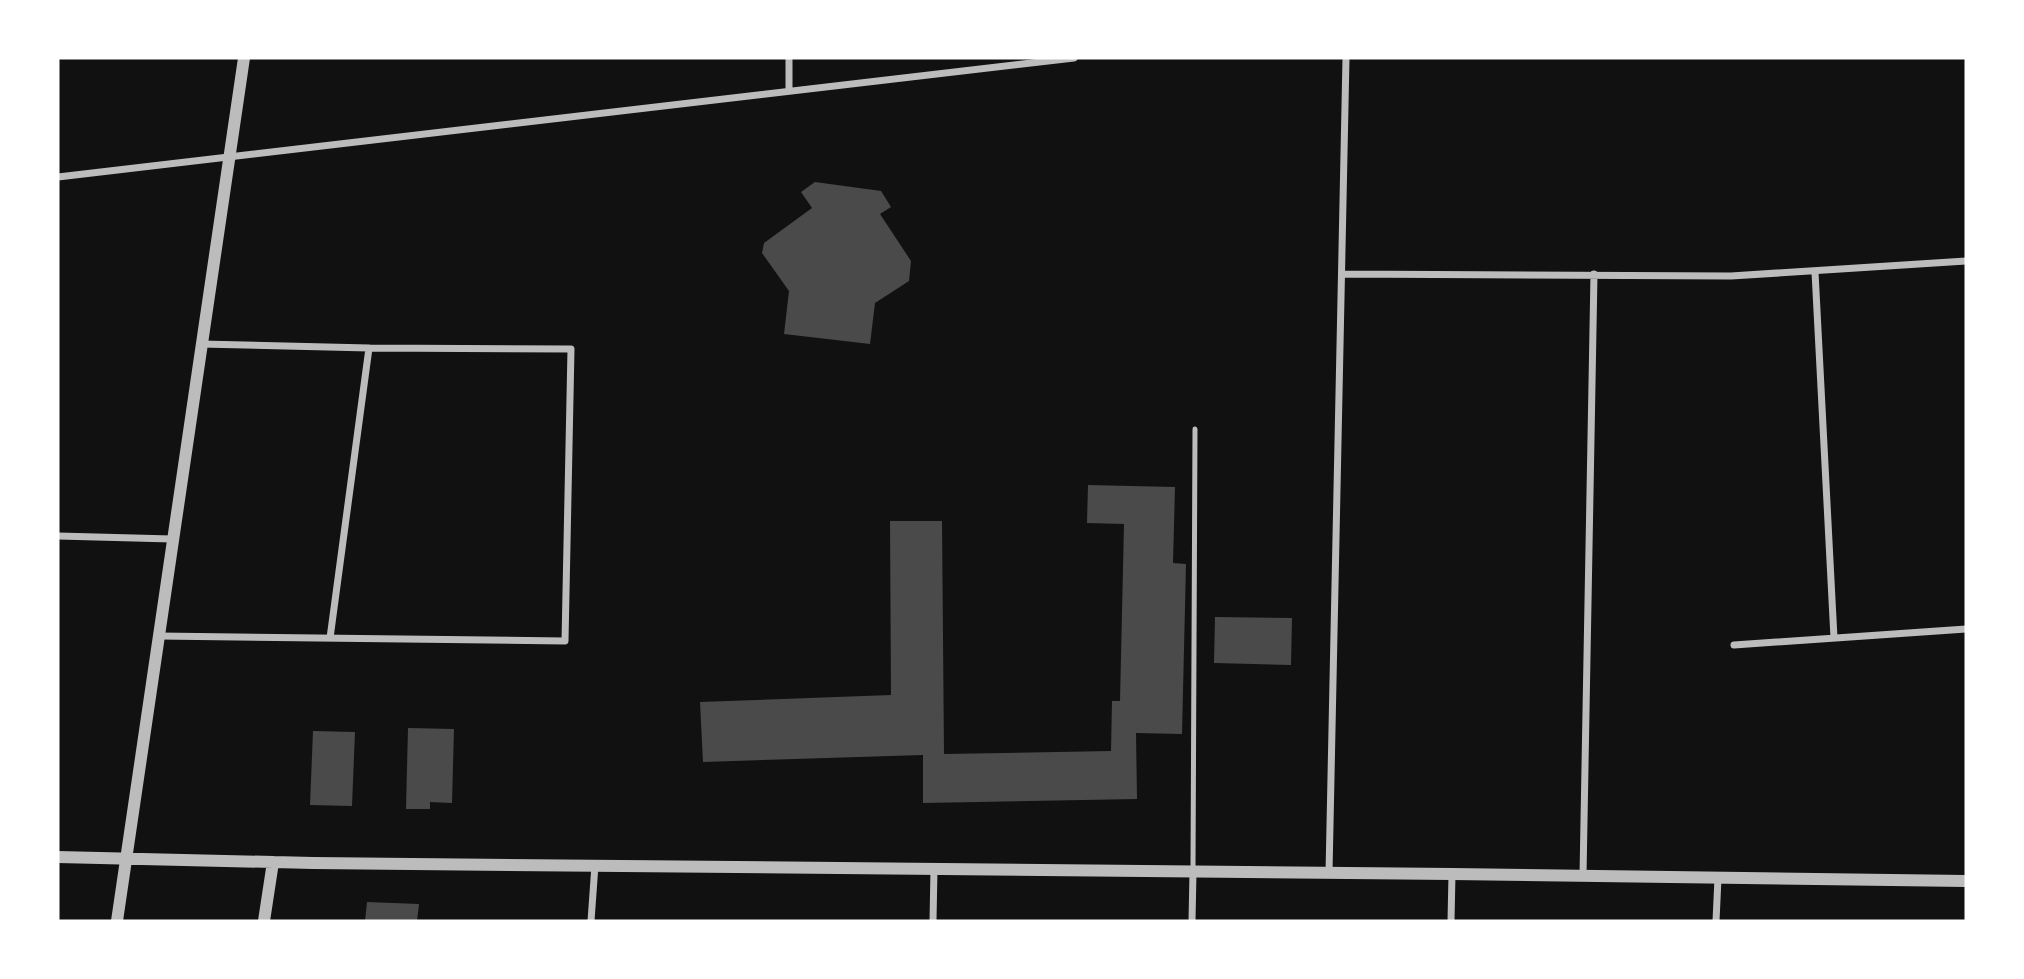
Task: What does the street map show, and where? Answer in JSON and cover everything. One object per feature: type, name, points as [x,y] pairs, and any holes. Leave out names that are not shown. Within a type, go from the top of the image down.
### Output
[{"type":"street","points":[[117,921],[244,58]]},
{"type":"street","points":[[789,58],[789,90]]},
{"type":"street","points":[[58,177],[1074,58]]},
{"type":"street","points":[[1329,873],[1346,58]]},
{"type":"street","points":[[1342,274],[1731,276],[1966,261]]},
{"type":"street","points":[[1815,272],[1834,638]]},
{"type":"street","points":[[1583,876],[1594,274]]},
{"type":"street","points":[[158,636],[565,641],[571,349],[201,344]]},
{"type":"street","points":[[330,638],[369,348]]},
{"type":"street","points":[[58,536],[172,539]]},
{"type":"street","points":[[1734,645],[1966,629]]},
{"type":"street","points":[[58,857],[273,862],[1966,881]]},
{"type":"street","points":[[264,921],[273,862]]},
{"type":"street","points":[[591,921],[595,865]]},
{"type":"street","points":[[933,921],[934,869]]},
{"type":"street","points":[[1192,921],[1193,872]]},
{"type":"street","points":[[1451,921],[1452,874]]},
{"type":"street","points":[[1716,921],[1718,878]]},
{"type":"lane","points":[[1193,872],[1195,429]]},
{"type":"building","points":[[815,182],[881,191],[891,207],[880,214],[911,261],[909,281],[875,303],[870,344],[784,334],[789,291],[762,253],[764,243],[812,208],[801,192]]},
{"type":"building","points":[[1088,485],[1175,487],[1173,563],[1186,564],[1182,734],[1136,733],[1137,799],[923,803],[923,755],[703,762],[700,702],[891,695],[890,521],[942,521],[944,754],[1111,751],[1112,701],[1120,701],[1124,524],[1087,523]]},
{"type":"building","points":[[1215,617],[1292,618],[1291,665],[1214,663]]},
{"type":"building","points":[[408,728],[454,729],[452,803],[430,802],[430,809],[406,809]]},
{"type":"building","points":[[313,731],[355,732],[352,806],[310,805]]},
{"type":"building","points":[[367,902],[419,904],[417,921],[365,921]]}]
